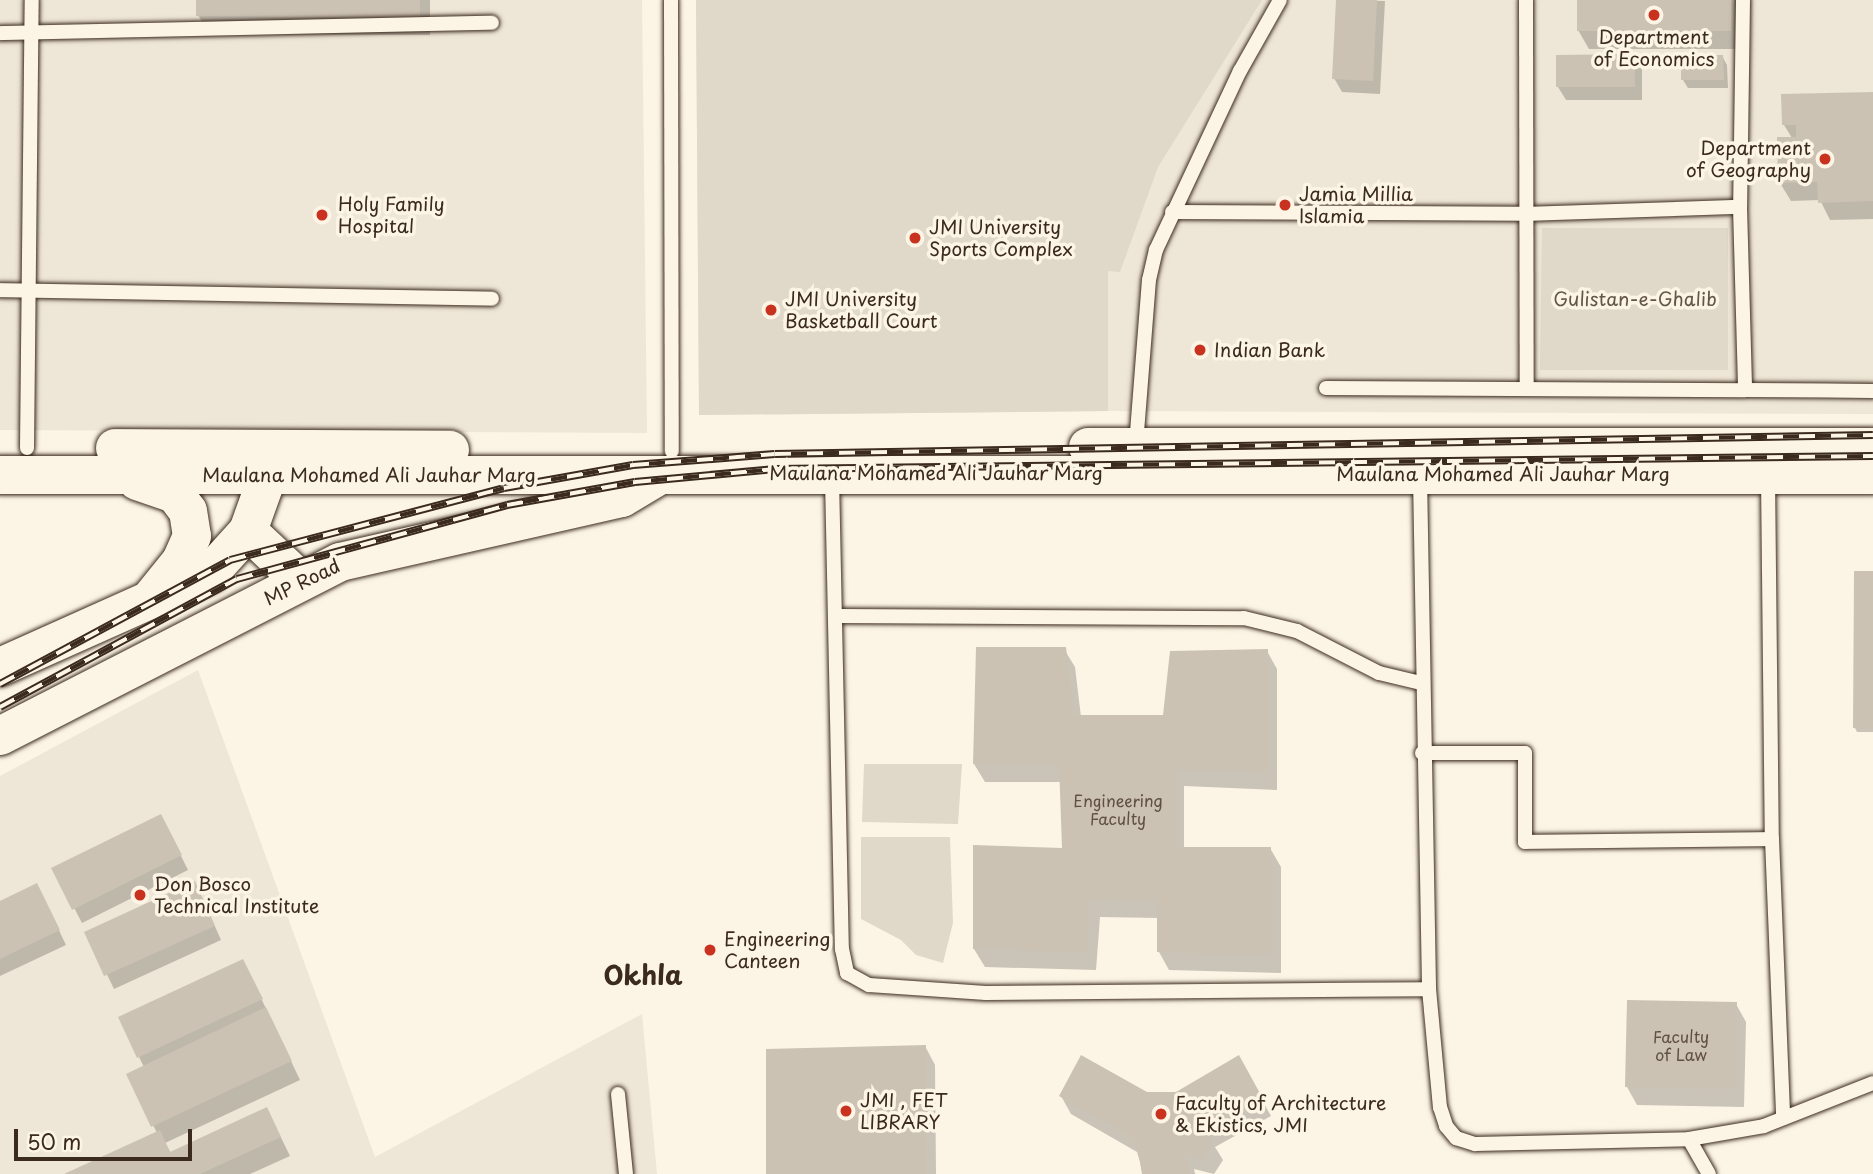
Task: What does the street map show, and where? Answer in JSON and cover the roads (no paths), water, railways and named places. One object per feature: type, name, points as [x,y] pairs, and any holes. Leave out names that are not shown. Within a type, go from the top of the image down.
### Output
[{"type":"main road","name":"Maulana Mohamed Ali Jauhar Marg","points":[[0,475],[113,473],[266,463],[666,458],[1136,447],[1629,460],[1768,475],[1873,475]]},
{"type":"main road","name":"Maulana Mohamed Ali Jauhar Marg","points":[[666,458],[832,473],[1420,474],[1873,447]]},
{"type":"main road","name":"Maulana Mohamed Ali Jauhar Marg","points":[[13,449],[266,463]]},
{"type":"main road","name":"MP Road","points":[[0,736],[204,634],[300,580],[340,562],[622,498],[666,458]]},
{"type":"main road","points":[[0,667],[144,606],[210,573],[248,531],[266,463]]},
{"type":"main road","points":[[113,473],[175,494],[188,511],[192,536],[181,561],[144,606]]},
{"type":"main road","points":[[248,531],[300,580]]},
{"type":"lane","points":[[13,449],[30,290],[32,0]]},
{"type":"lane","points":[[666,458],[671,0]]},
{"type":"lane","points":[[1136,447],[1149,281],[1172,212],[1240,71],[1280,0]]},
{"type":"lane","points":[[1526,0],[1524,214],[1527,389]]},
{"type":"lane","points":[[1743,0],[1740,207],[1745,390]]},
{"type":"lane","points":[[0,33],[492,23]]},
{"type":"lane","points":[[1172,212],[1524,214],[1740,207]]},
{"type":"lane","points":[[0,290],[492,299]]},
{"type":"lane","points":[[1326,388],[1873,391]]},
{"type":"lane","points":[[832,473],[842,949],[844,966],[856,980],[869,985],[986,993],[1429,989]]},
{"type":"lane","points":[[1420,474],[1422,753],[1429,989],[1440,1107],[1457,1138],[1475,1144],[1689,1139],[1747,1130],[1873,1083]]},
{"type":"lane","points":[[1768,475],[1772,839],[1783,1118]]},
{"type":"lane","points":[[837,616],[1244,618],[1297,631],[1379,673],[1421,683]]},
{"type":"lane","points":[[1422,753],[1525,753],[1525,842],[1772,839]]},
{"type":"lane","points":[[618,1094],[626,1174]]},
{"type":"lane","points":[[1689,1139],[1709,1174]]},
{"type":"railway","points":[[0,684],[230,560],[504,488],[633,465],[775,454],[1873,435]]},
{"type":"railway","points":[[0,707],[237,579],[507,505],[635,482],[775,469],[1873,456]]},
{"type":"place","name":"Department of Economics","points":[[1654,15]]},
{"type":"place","name":"Department of Geography","points":[[1825,159]]},
{"type":"place","name":"Jamia Millia Islamia","points":[[1285,205]]},
{"type":"place","name":"Holy Family Hospital","points":[[322,215]]},
{"type":"place","name":"JMI University Sports Complex","points":[[915,238]]},
{"type":"place","name":"JMI University Basketball Court","points":[[771,310]]},
{"type":"place","name":"Indian Bank","points":[[1200,350]]},
{"type":"place","name":"Don Bosco Technical Institute","points":[[140,895]]},
{"type":"place","name":"Engineering Canteen","points":[[710,950]]},
{"type":"place","name":"JMI , FET LIBRARY","points":[[846,1111]]},
{"type":"place","name":"Faculty of Architecture & Ekistics, JMI","points":[[1161,1114]]},
{"type":"district","name":"Okhla","points":[[643,975]]},
{"type":"park label","name":"Gulistan-e-Ghalib","points":[[1635,299]]}]
